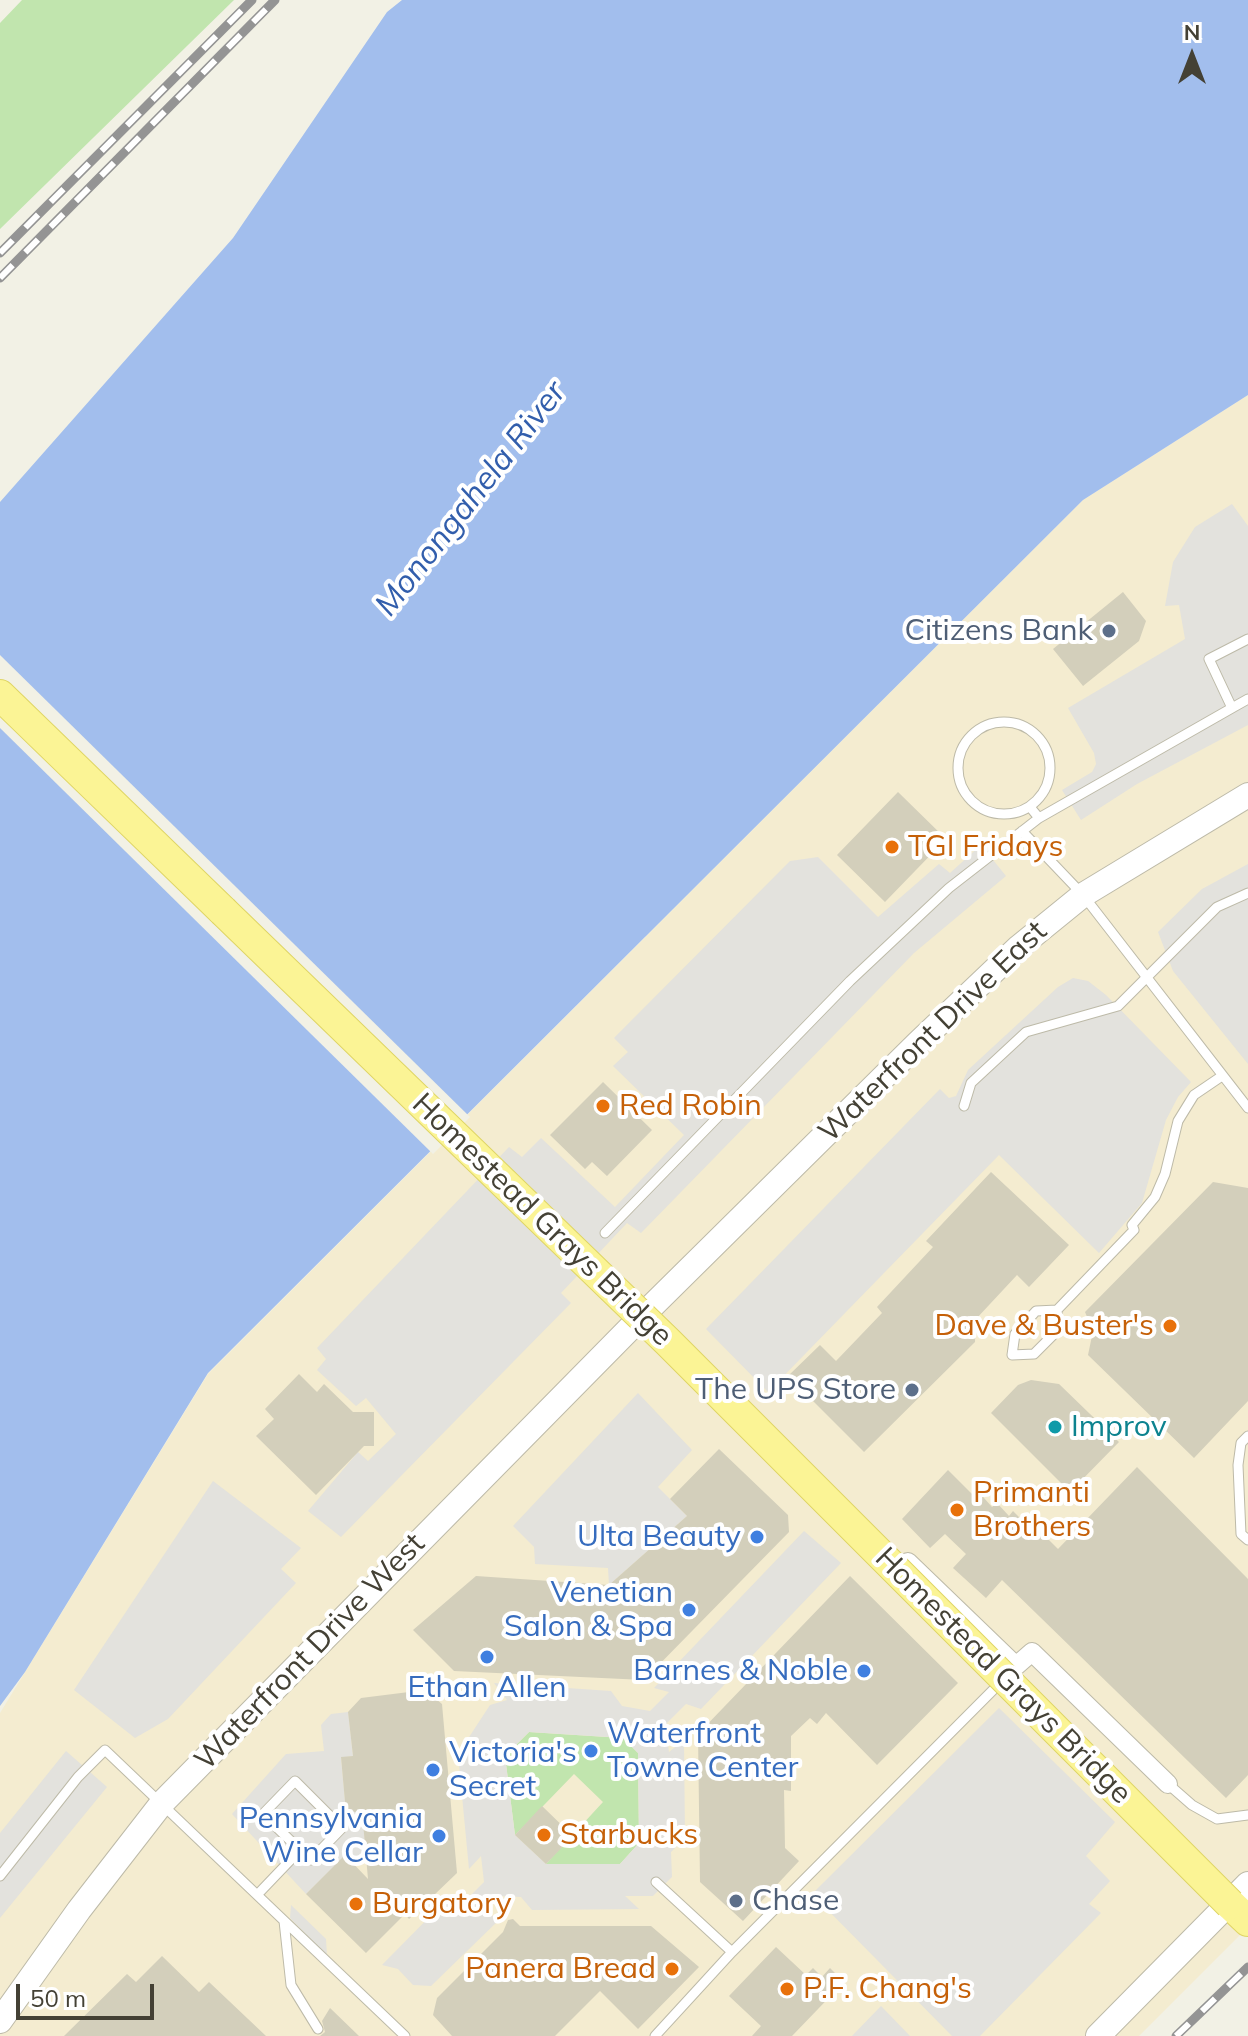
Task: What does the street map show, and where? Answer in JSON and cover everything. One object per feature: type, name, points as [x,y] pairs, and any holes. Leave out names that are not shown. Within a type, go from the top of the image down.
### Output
[{"type":"main road","name":"Homestead Grays Bridge","points":[[0,695],[1242,1903]]},
{"type":"street","name":"Waterfront Drive East","points":[[649,1309],[1019,947],[1083,895],[1248,795]]},
{"type":"street","points":[[649,1309],[1016,1666],[1032,1652],[1168,1784]]},
{"type":"street","name":"Waterfront Drive West","points":[[0,2021],[79,1910],[162,1803],[649,1309]]},
{"type":"street","points":[[1098,2036],[1242,1903]]},
{"type":"lane","points":[[1232,708],[1209,659],[1248,639]]},
{"type":"lane","points":[[605,1233],[850,981],[949,888],[1039,818],[1248,699]]},
{"type":"lane","points":[[1005,721],[1033,730],[1049,754],[1049,784],[1030,807],[1008,815],[984,810],[966,795],[957,772],[961,748],[977,730],[1005,721]]},
{"type":"lane","points":[[1030,807],[1039,818]]},
{"type":"lane","points":[[1022,831],[1083,895],[1248,1108]]},
{"type":"lane","points":[[964,1106],[971,1083],[1026,1032],[1118,1006],[1217,907],[1248,893]]},
{"type":"lane","points":[[1057,1310],[1058,1330],[1034,1354],[1012,1355],[1015,1334],[1036,1311],[1057,1310],[1134,1230],[1132,1225],[1155,1197],[1165,1174],[1178,1121],[1194,1095],[1222,1076]]},
{"type":"lane","points":[[1248,1436],[1241,1443],[1238,1465],[1241,1534],[1248,1540]]},
{"type":"lane","points":[[655,2036],[732,1952],[1016,1666]]},
{"type":"lane","points":[[0,1876],[78,1777],[105,1750],[405,2036]]},
{"type":"lane","points":[[295,1781],[342,1828],[311,1860],[300,1850],[263,1814],[295,1781]]},
{"type":"lane","points":[[1168,1784],[1192,1805],[1217,1819],[1248,1815]]},
{"type":"lane","points":[[257,1895],[300,1850]]},
{"type":"lane","points":[[656,1882],[732,1952]]},
{"type":"lane","points":[[284,1921],[291,1985],[318,2029]]},
{"type":"shaded area","points":[[1248,395],[1248,1927],[1139,2036],[0,2036],[0,1713],[208,1374],[1083,500]]},
{"type":"shaded area","points":[[1232,504],[1248,526],[1248,725],[1137,784],[1081,820],[1062,790],[1092,772],[1096,764],[1094,753],[1068,708],[1185,639],[1179,605],[1165,606],[1173,562],[1195,527]]},
{"type":"shaded area","points":[[981,845],[1006,876],[914,953],[641,1233],[627,1223],[561,1293],[571,1303],[341,1537],[308,1511],[358,1452],[368,1461],[396,1434],[366,1398],[356,1406],[317,1370],[326,1359],[317,1348],[509,1147],[522,1157],[541,1138],[615,1207],[684,1135],[613,1066],[628,1052],[614,1038],[790,861],[818,857],[878,917],[939,864],[950,873]]},
{"type":"shaded area","points":[[1248,864],[1248,1064],[1173,971],[1158,932],[1202,889]]},
{"type":"shaded area","points":[[1073,978],[1088,981],[1106,995],[1191,1082],[1178,1097],[1166,1120],[1142,1203],[1099,1253],[999,1155],[768,1392],[706,1329],[940,1089],[949,1098],[956,1096],[968,1070],[1058,987]]},
{"type":"shaded area","points":[[638,1393],[692,1450],[658,1487],[687,1516],[609,1585],[608,1568],[535,1564],[534,1547],[513,1526]]},
{"type":"shaded area","points":[[213,1481],[301,1548],[281,1569],[296,1583],[168,1719],[135,1738],[74,1690]]},
{"type":"shaded area","points":[[804,1531],[841,1563],[701,1709],[686,1704],[665,1725],[669,1752],[684,1740],[685,1838],[671,1852],[672,1877],[653,1896],[625,1896],[639,1909],[532,1910],[521,1897],[499,1896],[482,1913],[501,1918],[431,1986],[413,1985],[398,1969],[382,1965],[451,1895],[467,1899],[484,1882],[481,1856],[469,1869],[458,1754],[490,1705],[507,1700],[494,1683],[611,1691],[622,1706],[650,1711],[669,1692],[654,1688]],"holes":[[[529,1732],[623,1738],[638,1753],[639,1843],[620,1864],[546,1864],[515,1835],[505,1756]]]},
{"type":"shaded area","points":[[999,1708],[1115,1822],[1086,1856],[1110,1881],[1089,1904],[1101,1913],[980,2036],[952,2036],[812,1894]]},
{"type":"shaded area","points":[[348,1712],[353,1756],[341,1758],[346,1812],[362,1811],[366,1850],[352,1862],[345,1856],[306,1894],[232,1814],[286,1754],[324,1751],[321,1725],[331,1714]]},
{"type":"shaded area","points":[[66,1751],[107,1787],[0,1918],[0,1833]]},
{"type":"shaded area","points":[[291,1905],[326,1939],[327,1956],[290,1918]]},
{"type":"shaded area","points":[[881,2006],[910,2036],[852,2036]]},
{"type":"green space","points":[[22,0],[234,0],[0,229],[0,23]]},
{"type":"green space","points":[[529,1732],[623,1738],[638,1753],[639,1843],[620,1864],[546,1864],[603,1802],[574,1774],[515,1835],[505,1756]]},
{"type":"water","name":"Monongahela River","points":[[402,0],[1248,0],[1248,395],[1083,500],[208,1373],[25,1672],[0,1706],[0,502],[233,238],[387,12]]},
{"type":"pier","points":[[0,655],[470,1117],[433,1154],[0,728]]},
{"type":"building","name":"Citizens Bank","points":[[1123,592],[1146,621],[1139,641],[1083,686],[1053,649]]},
{"type":"building","name":"TGI Fridays","points":[[898,792],[946,839],[885,902],[837,855]]},
{"type":"building","name":"Red Robin","points":[[603,1082],[652,1130],[607,1176],[592,1162],[585,1169],[550,1135]]},
{"type":"building","points":[[991,1172],[1069,1245],[1029,1287],[1017,1275],[976,1319],[975,1342],[864,1452],[788,1376],[820,1345],[836,1361],[882,1313],[877,1307],[933,1247],[926,1241]]},
{"type":"building","name":"Dave & Buster's","points":[[1213,1182],[1248,1188],[1248,1401],[1194,1458],[1088,1355],[1093,1331],[1085,1312]]},
{"type":"building","points":[[299,1374],[317,1392],[324,1384],[353,1412],[374,1412],[374,1446],[364,1446],[316,1495],[256,1436],[274,1419],[265,1409]]},
{"type":"building","name":"Improv","points":[[1031,1380],[1059,1384],[1119,1442],[1070,1492],[991,1413],[1018,1385]]},
{"type":"building","points":[[719,1449],[788,1515],[789,1532],[644,1680],[454,1671],[413,1630],[476,1576],[609,1585],[687,1516],[670,1499]]},
{"type":"building","points":[[1137,1467],[1248,1579],[1248,1775],[1226,1798],[1002,1580],[986,1598],[953,1568],[966,1554],[945,1534],[930,1548],[902,1519],[948,1470],[972,1494],[976,1489],[992,1507],[997,1503],[1009,1516],[1013,1511],[1027,1525],[1031,1522],[1058,1549]]},
{"type":"building","points":[[850,1576],[958,1683],[877,1765],[826,1713],[817,1724],[810,1718],[791,1736],[791,1791],[784,1790],[785,1848],[799,1861],[743,1921],[700,1882],[698,1734]]},
{"type":"building","points":[[425,1690],[442,1704],[457,1873],[409,1919],[405,1914],[366,1953],[306,1894],[345,1855],[368,1879],[362,1811],[346,1813],[341,1757],[353,1756],[348,1712],[361,1698]]},
{"type":"building","name":"Starbucks","points":[[542,1806],[573,1836],[546,1864],[515,1835]]},
{"type":"building","points":[[513,1919],[520,1926],[651,1926],[699,1967],[638,2029],[600,1991],[555,2036],[452,2036],[433,2015],[437,1998],[503,1932],[508,1920]]},
{"type":"building","name":"P.F. Chang's","points":[[776,1947],[806,1975],[813,1968],[822,1977],[830,1968],[844,1982],[792,2036],[752,2036],[761,2026],[729,1996]]},
{"type":"building","points":[[162,1956],[199,1992],[209,1982],[266,2036],[64,2036],[127,1974],[136,1982]]},
{"type":"building","points":[[330,2008],[359,2036],[320,2036],[325,2032],[322,2021]]},
{"type":"railway","points":[[0,253],[252,0]]},
{"type":"railway","points":[[0,278],[275,0]]},
{"type":"railway","points":[[1176,2036],[1248,1967]]},
{"type":"place","name":"Citizens Bank","points":[[1109,631]]},
{"type":"place","name":"TGI Fridays","points":[[892,847]]},
{"type":"place","name":"Red Robin","points":[[603,1106]]},
{"type":"place","name":"Dave & Buster's","points":[[1170,1326]]},
{"type":"place","name":"The UPS Store","points":[[912,1390]]},
{"type":"place","name":"Improv","points":[[1055,1427]]},
{"type":"place","name":"Primanti Brothers","points":[[957,1510]]},
{"type":"place","name":"Ulta Beauty","points":[[757,1537]]},
{"type":"place","name":"Venetian Salon & Spa","points":[[689,1610]]},
{"type":"place","name":"Ethan Allen","points":[[487,1657]]},
{"type":"place","name":"Barnes & Noble","points":[[864,1671]]},
{"type":"place","name":"Waterfront Towne Center","points":[[591,1751]]},
{"type":"place","name":"Victoria's Secret","points":[[433,1770]]},
{"type":"place","name":"Starbucks","points":[[544,1835]]},
{"type":"place","name":"Pennsylvania Wine Cellar","points":[[439,1836]]},
{"type":"place","name":"Chase","points":[[736,1901]]},
{"type":"place","name":"Burgatory","points":[[356,1904]]},
{"type":"place","name":"Panera Bread","points":[[672,1969]]},
{"type":"place","name":"P.F. Chang's","points":[[787,1989]]}]
